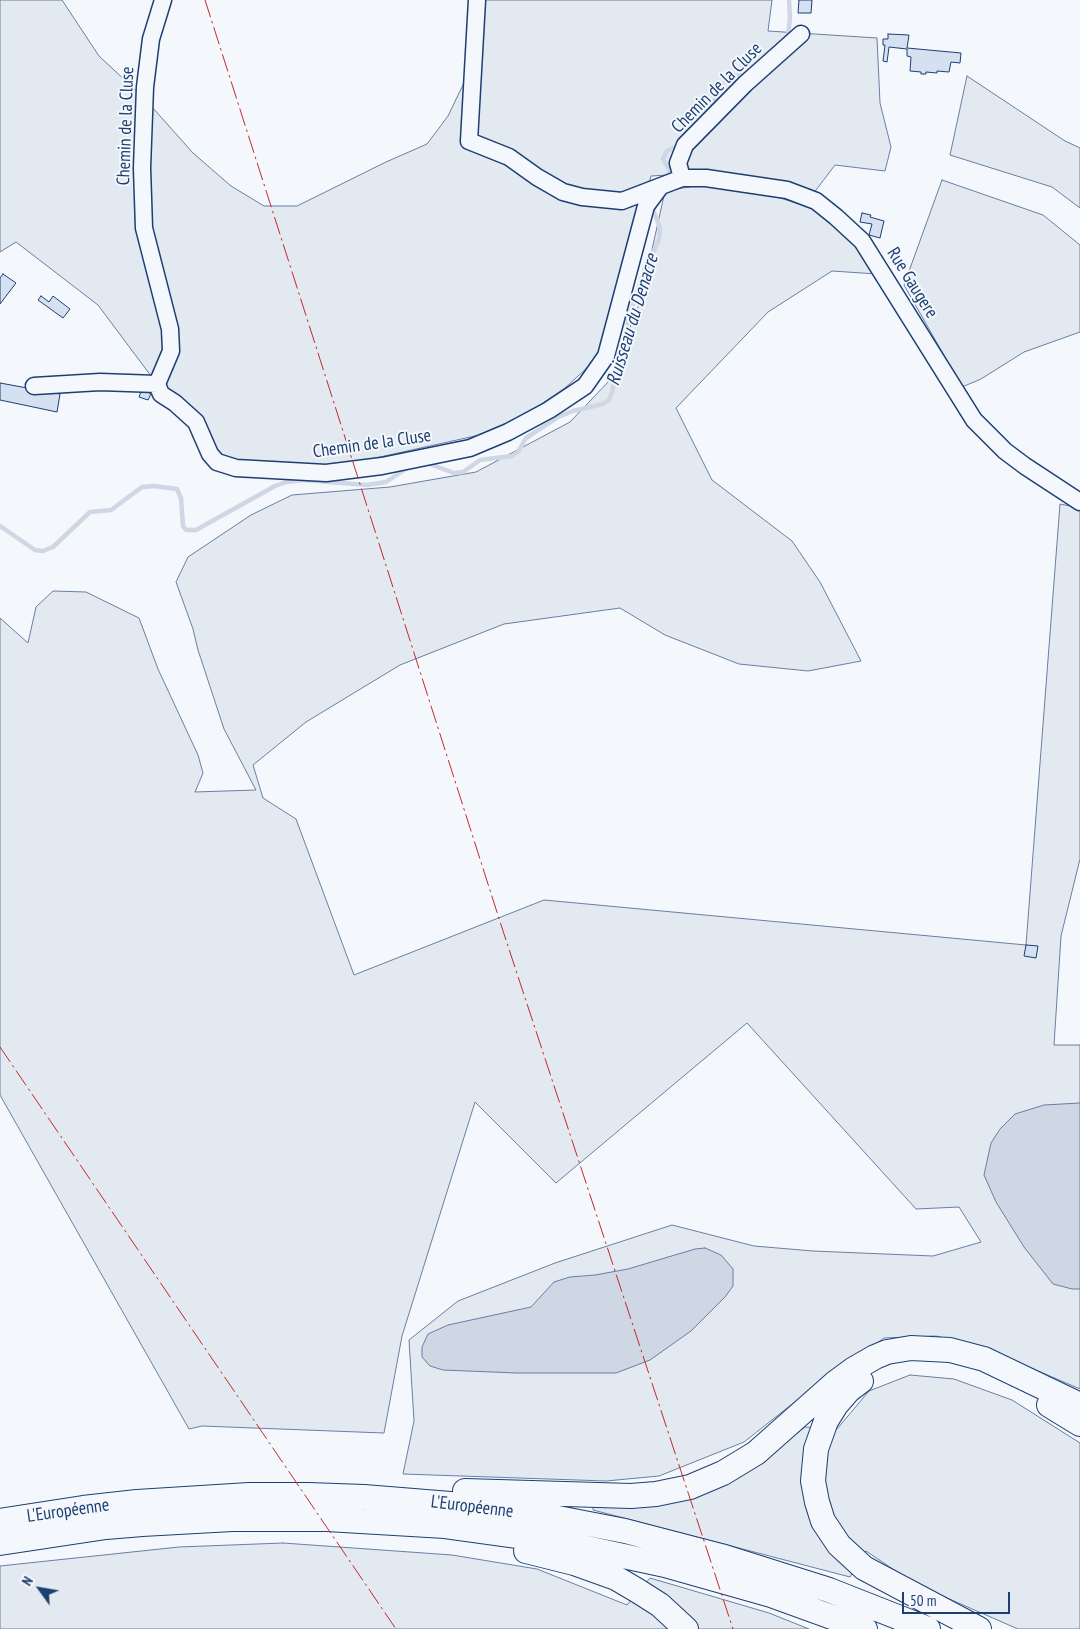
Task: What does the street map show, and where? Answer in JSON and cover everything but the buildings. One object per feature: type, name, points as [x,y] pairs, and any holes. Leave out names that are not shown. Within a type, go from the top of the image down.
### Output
[{"type":"highway","points":[[249,1495],[361,1486],[598,1496],[631,1496],[666,1492],[702,1483],[735,1467],[766,1446],[844,1375],[887,1352],[911,1348],[950,1350],[984,1359],[1080,1405]]},
{"type":"highway","points":[[979,1629],[864,1568],[833,1537],[820,1513],[813,1481],[816,1449],[826,1421],[842,1397],[864,1379],[894,1366],[925,1361],[948,1363],[985,1373],[1043,1401],[1080,1424]]},
{"type":"highway","name":"L'Européenne","points":[[0,1521],[137,1502],[249,1495],[335,1496],[419,1500],[504,1510],[611,1528],[693,1548],[775,1572],[878,1608],[928,1629]]},
{"type":"highway","points":[[269,1518],[353,1529],[447,1538],[509,1548],[559,1559],[593,1569],[628,1584],[660,1605],[686,1629]]},
{"type":"highway","name":"L'Européenne","points":[[0,1543],[76,1531],[142,1524],[269,1518],[327,1518],[425,1524],[479,1530],[581,1546],[639,1558],[771,1595],[865,1629]]},
{"type":"street","name":"Chemin de la Cluse","points":[[163,0],[151,39],[145,87],[142,168],[144,228],[170,330],[171,351],[157,384],[161,394],[175,403],[196,422],[210,454],[217,462],[236,468],[326,473],[382,466],[470,448],[508,432],[549,410],[585,386],[606,356],[646,206],[660,187]]},
{"type":"street","name":"Rue Gaugere","points":[[478,0],[469,141],[509,157],[563,192],[582,197],[622,201],[682,178],[706,178],[788,190],[816,201],[862,241],[974,420],[1005,451],[1080,502]]},
{"type":"street","name":"Chemin de la Cluse","points":[[682,178],[678,163],[685,145],[745,84],[801,34]]},
{"type":"street","points":[[34,386],[100,382],[157,384]]},
{"type":"shaded area","points":[[0,0],[62,0],[99,56],[144,98],[193,153],[231,186],[264,206],[297,206],[427,144],[448,116],[474,62],[477,0],[772,0],[768,31],[877,38],[880,103],[891,147],[885,171],[835,165],[813,194],[718,172],[651,176],[602,347],[589,366],[565,388],[519,419],[484,434],[362,461],[336,463],[291,472],[217,462],[196,422],[157,384],[98,305],[16,242],[0,252]]},
{"type":"shaded area","points":[[967,76],[1065,141],[1080,148],[1080,208],[1052,187],[950,155]]},
{"type":"shaded area","points":[[942,180],[1043,215],[1080,245],[1080,332],[1024,352],[981,379],[962,387],[904,285]]},
{"type":"shaded area","points":[[701,185],[771,195],[815,209],[838,225],[867,257],[877,274],[832,271],[768,312],[676,408],[712,480],[792,541],[820,582],[861,661],[808,671],[739,664],[665,635],[620,608],[504,624],[400,665],[306,722],[253,765],[263,798],[296,819],[354,975],[544,900],[1026,945],[1060,504],[1080,508],[1080,859],[1061,936],[1054,1045],[1080,1045],[1080,1389],[987,1349],[936,1336],[884,1338],[796,1401],[744,1442],[659,1476],[606,1481],[403,1474],[414,1421],[409,1340],[458,1301],[555,1263],[672,1225],[754,1246],[813,1251],[933,1256],[981,1242],[959,1207],[916,1209],[747,1023],[556,1183],[475,1102],[402,1336],[384,1433],[202,1426],[189,1429],[0,1095],[0,618],[28,643],[36,607],[53,591],[86,592],[139,618],[158,669],[198,755],[203,773],[195,792],[256,790],[224,729],[193,629],[176,582],[188,557],[251,515],[292,495],[390,487],[476,472],[570,422],[610,380],[641,299],[665,191]]},
{"type":"shaded area","points":[[1080,1103],[1080,1289],[1072,1289],[1053,1284],[1024,1247],[996,1202],[984,1175],[991,1143],[1000,1129],[1015,1114],[1044,1105]]},
{"type":"shaded area","points":[[705,1248],[721,1255],[733,1269],[733,1286],[725,1297],[691,1331],[650,1360],[616,1373],[517,1373],[443,1370],[430,1366],[422,1357],[422,1347],[428,1334],[448,1325],[531,1307],[554,1282],[570,1277],[628,1269],[695,1249]]},
{"type":"shaded area","points":[[910,1375],[954,1379],[1012,1400],[1080,1443],[1080,1629],[1018,1629],[915,1584],[866,1551],[850,1577],[593,1510],[593,1504],[771,1453],[805,1427],[837,1429],[869,1391]]},
{"type":"shaded area","points":[[283,1543],[452,1555],[537,1569],[627,1605],[650,1578],[769,1613],[809,1629],[0,1629],[0,1566],[179,1547]]},
{"type":"waterway","name":"Ruisseau du Denacre","points":[[786,38],[788,36],[790,18],[789,0]]},
{"type":"waterway","name":"Ruisseau du Denacre","points":[[707,113],[718,95],[722,84],[730,78],[748,72]]},
{"type":"waterway","name":"Ruisseau du Denacre","points":[[664,178],[671,172],[663,159],[667,151],[679,145]]},
{"type":"waterway","name":"Ruisseau du Denacre","points":[[427,463],[454,473],[463,472],[480,460],[512,456],[518,452],[526,438],[558,417],[573,411],[603,404],[609,400],[629,318],[648,258],[655,249],[659,239],[660,228],[652,207]]},
{"type":"waterway","name":"Ruisseau du Denacre","points":[[0,526],[35,550],[43,551],[53,547],[90,512],[111,510],[142,487],[154,486],[177,489],[181,498],[183,526],[186,530],[196,530],[275,486],[286,482],[303,480],[367,485],[386,482],[407,468]]},
{"type":"power","points":[[205,0],[504,934],[733,1629]]},
{"type":"power","points":[[0,1047],[396,1629]]}]
